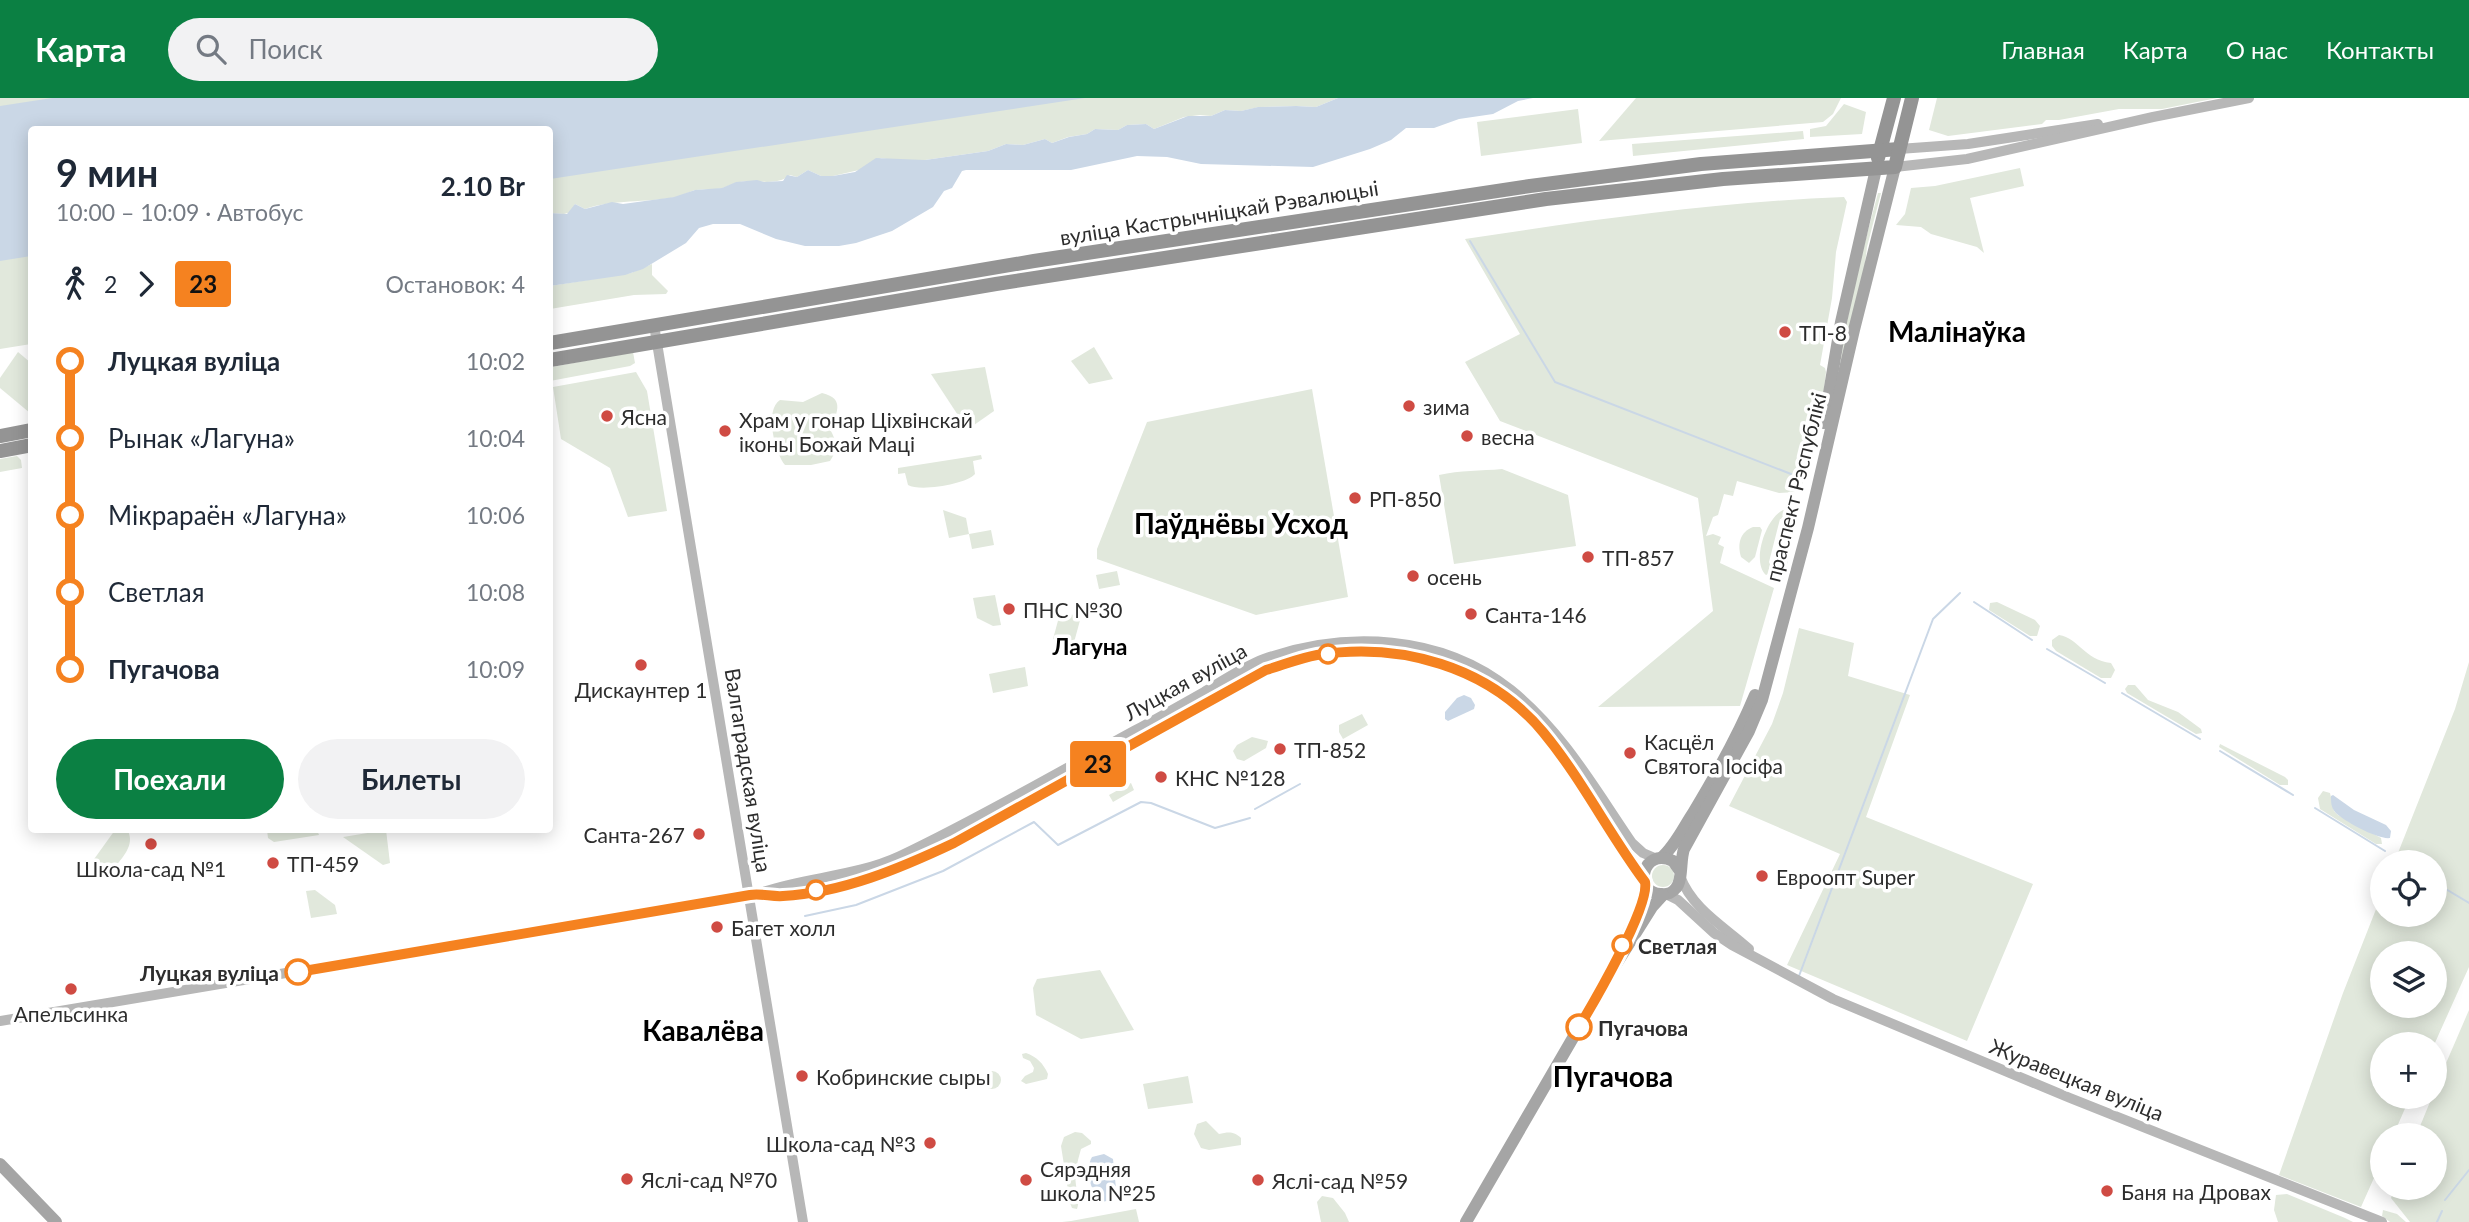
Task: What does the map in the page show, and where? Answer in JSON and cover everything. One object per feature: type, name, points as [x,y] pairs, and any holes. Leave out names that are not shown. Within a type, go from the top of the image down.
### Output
[{"type":"highway","name":"праспект Рэспублікі","points":[[1876,169],[1894,98]]},
{"type":"highway","name":"праспект Рэспублікі","points":[[1895,167],[1912,98]]},
{"type":"highway","name":"вуліца Кастрычніцкай Рэвалюцыі","points":[[553,342],[954,275],[1405,204],[1701,164],[1899,149]]},
{"type":"highway","name":"вуліца Кастрычніцкай Рэвалюцыі","points":[[553,359],[957,291],[1439,215],[1647,186],[1895,167]]},
{"type":"highway","points":[[1437,200],[1439,215]]},
{"type":"highway","points":[[1405,204],[1407,220]]},
{"type":"highway","points":[[954,275],[957,291]]},
{"type":"highway","points":[[913,282],[916,298]]},
{"type":"highway","points":[[0,436],[28,431]]},
{"type":"highway","points":[[0,451],[28,446]]},
{"type":"main road","name":"праспект Рэспублікі","points":[[1613,969],[1654,904],[1664,894],[1676,888],[1683,854],[1693,830],[1749,732],[1762,700],[1808,528],[1895,167]]},
{"type":"main road","name":"праспект Рэспублікі","points":[[1613,969],[1644,899],[1645,870],[1651,861],[1671,849],[1695,810],[1742,725],[1762,674],[1820,444],[1841,322],[1876,169]]},
{"type":"main road","points":[[1659,858],[1673,861],[1680,874]]},
{"type":"main road","points":[[1645,883],[1653,892],[1664,894]]},
{"type":"main road","points":[[1466,1222],[1613,969]]},
{"type":"main road","points":[[0,1164],[56,1222]]},
{"type":"main road","points":[[0,1173],[48,1222]]},
{"type":"street","points":[[1895,167],[1967,159],[2249,98]]},
{"type":"street","points":[[1899,149],[1968,144],[2153,117]]},
{"type":"street","name":"Валгаградская вуліца","points":[[654,325],[754,894],[803,1222]]},
{"type":"street","name":"Луцкая вуліца","points":[[986,818],[1239,671],[1263,660],[1326,644],[1395,642],[1453,657],[1510,689],[1549,725],[1633,843],[1643,853],[1659,858]]},
{"type":"street","name":"Луцкая вуліца","points":[[0,1021],[754,894],[872,867],[986,818],[1209,703],[1266,670],[1315,656],[1346,652],[1396,653],[1428,660],[1462,672],[1498,692],[1542,731],[1645,883]]},
{"type":"street","points":[[1203,692],[1209,703]]},
{"type":"street","name":"Журавецкая вуліца","points":[[1680,874],[1688,893],[1697,904],[1761,961]]},
{"type":"street","name":"Журавецкая вуліца","points":[[1664,894],[1678,900],[1714,933],[1833,999],[1948,1048],[2382,1222]]},
{"type":"shaded area","points":[[0,98],[1338,98],[1316,107],[1225,110],[1211,116],[1184,117],[1154,129],[1146,124],[1127,125],[1118,130],[1095,129],[1087,134],[1052,143],[1045,139],[1023,145],[1006,144],[988,151],[925,160],[899,161],[881,158],[859,170],[833,176],[821,176],[808,170],[797,177],[790,175],[779,181],[745,181],[664,199],[607,204],[585,209],[575,204],[571,212],[564,214],[553,213],[553,126],[28,126],[28,344],[0,349]]},
{"type":"shaded area","points":[[1636,98],[1841,98],[1833,114],[1823,122],[1599,141]]},
{"type":"shaded area","points":[[1937,98],[2217,98],[2162,109],[2119,109],[2046,120],[2042,124],[1948,136],[1929,130]]},
{"type":"shaded area","points":[[1844,104],[1866,112],[1862,134],[1810,137],[1810,129],[1826,126]]},
{"type":"shaded area","points":[[1578,109],[1582,143],[1481,156],[1477,122]]},
{"type":"shaded area","points":[[1803,131],[1804,139],[1633,156],[1632,144]]},
{"type":"shaded area","points":[[2020,168],[2024,186],[1970,198],[1984,253],[1977,247],[1931,234],[1921,227],[1896,225],[1905,214],[1911,188],[1935,186]]},
{"type":"shaded area","points":[[1878,193],[1881,193],[1867,247],[1863,281],[1838,382],[1849,310]]},
{"type":"shaded area","points":[[1844,197],[1847,202],[1836,252],[1832,298],[1820,365],[1826,372],[1823,399],[1813,454],[1803,483],[1796,492],[1779,493],[1737,481],[1733,496],[1724,494],[1718,515],[1713,517],[1706,536],[1713,534],[1721,537],[1718,544],[1724,547],[1720,563],[1774,588],[1740,706],[1598,707],[1713,611],[1698,498],[1500,421],[1465,362],[1520,334],[1465,239],[1701,207]]},
{"type":"shaded area","points":[[652,264],[652,275],[668,291],[666,294],[634,295],[553,308],[553,286],[631,273]]},
{"type":"shaded area","points":[[1094,347],[1113,379],[1089,384],[1071,361]]},
{"type":"shaded area","points":[[18,352],[28,360],[28,411],[0,388],[0,378]]},
{"type":"shaded area","points":[[633,352],[635,363],[553,380],[553,367]]},
{"type":"shaded area","points":[[985,367],[994,411],[974,425],[965,426],[931,374]]},
{"type":"shaded area","points":[[636,372],[647,391],[667,511],[628,517],[610,468],[561,439],[553,387]]},
{"type":"shaded area","points":[[1312,389],[1348,597],[1256,615],[1097,559],[1097,549],[1147,422]]},
{"type":"shaded area","points":[[822,393],[835,399],[837,403],[831,431],[836,446],[833,457],[830,461],[811,465],[785,465],[773,432],[775,405],[780,400],[803,402]]},
{"type":"shaded area","points":[[981,455],[982,459],[973,461],[975,474],[953,484],[914,487],[908,485],[905,473],[898,474],[898,468]]},
{"type":"shaded area","points":[[17,456],[21,460],[22,468],[0,472],[0,459]]},
{"type":"shaded area","points":[[1502,469],[1568,495],[1576,546],[1454,564],[1439,475]]},
{"type":"shaded area","points":[[1801,505],[1784,578],[1780,581],[1777,572],[1791,511]]},
{"type":"shaded area","points":[[943,510],[966,518],[969,534],[949,538]]},
{"type":"shaded area","points":[[1783,510],[1788,512],[1788,517],[1780,519],[1769,562],[1773,572],[1766,575],[1762,569],[1760,551],[1771,522]]},
{"type":"shaded area","points":[[1753,527],[1760,527],[1762,530],[1755,557],[1749,563],[1741,557],[1739,548],[1742,535]]},
{"type":"shaded area","points":[[991,530],[994,545],[972,549],[969,534]]},
{"type":"shaded area","points":[[1117,571],[1120,585],[1099,589],[1096,575]]},
{"type":"shaded area","points":[[995,595],[1001,625],[993,626],[977,618],[973,598]]},
{"type":"shaded area","points":[[1997,602],[2035,620],[2040,626],[2037,636],[2030,636],[1989,610],[1990,603]]},
{"type":"shaded area","points":[[1082,613],[1073,646],[1053,639],[1059,617]]},
{"type":"shaded area","points":[[1799,628],[1854,643],[1848,676],[1910,695],[1866,817],[2033,884],[1967,1041],[1787,965],[1840,854],[1729,806],[1772,724],[1783,693]]},
{"type":"shaded area","points":[[2059,635],[2072,640],[2094,658],[2111,663],[2115,670],[2111,678],[2101,678],[2056,651],[2052,640]]},
{"type":"shaded area","points":[[2469,662],[2469,967],[2447,1016],[2447,941],[2370,941],[2370,1018],[2446,1018],[2440,1032],[2370,1032],[2370,1109],[2405,1109],[2399,1123],[2370,1123],[2370,1187],[2361,1207],[2279,1175],[2370,924],[2370,927],[2447,927],[2447,850],[2399,850],[2455,709]]},
{"type":"shaded area","points":[[1025,667],[1028,686],[993,693],[989,674]]},
{"type":"shaded area","points":[[2128,685],[2135,685],[2148,700],[2178,712],[2201,729],[2202,733],[2196,734],[2127,693],[2125,689]]},
{"type":"shaded area","points":[[1362,714],[1368,725],[1343,739],[1339,725]]},
{"type":"shaded area","points":[[1252,737],[1268,741],[1266,748],[1244,761],[1237,759],[1233,751],[1237,745]]},
{"type":"shaded area","points":[[2220,744],[2285,777],[2288,785],[2280,785],[2219,747]]},
{"type":"shaded area","points":[[1131,783],[1134,790],[1113,802],[1109,795]]},
{"type":"shaded area","points":[[2323,791],[2330,793],[2334,811],[2338,815],[2381,838],[2382,844],[2376,844],[2320,809],[2318,798]]},
{"type":"shaded area","points":[[113,833],[129,833],[127,851],[114,869],[96,871],[92,862]]},
{"type":"shaded area","points":[[267,833],[319,835],[274,842],[268,838]]},
{"type":"shaded area","points":[[386,833],[390,863],[383,865],[343,837]]},
{"type":"shaded area","points":[[1663,865],[1671,868],[1674,876],[1671,884],[1663,887],[1655,884],[1652,876],[1655,868]]},
{"type":"shaded area","points":[[315,890],[335,905],[337,914],[311,918],[306,891]]},
{"type":"shaded area","points":[[1100,970],[1134,1030],[1081,1039],[1036,1015],[1033,988],[1037,979]]},
{"type":"shaded area","points":[[2469,1010],[2469,1222],[2410,1222],[2393,1200],[2447,1200],[2447,1123],[2421,1123],[2427,1109],[2447,1109],[2447,1061]]},
{"type":"shaded area","points":[[1026,1053],[1042,1064],[1048,1074],[1047,1079],[1026,1084],[1021,1081],[1033,1072],[1034,1068],[1030,1061],[1023,1058],[1022,1054]]},
{"type":"shaded area","points":[[992,1071],[998,1074],[1001,1080],[998,1086],[992,1089],[986,1086],[983,1080],[986,1074]]},
{"type":"shaded area","points":[[1188,1076],[1193,1103],[1148,1109],[1143,1084]]},
{"type":"shaded area","points":[[1206,1121],[1219,1134],[1231,1133],[1241,1138],[1241,1145],[1209,1150],[1201,1148],[1194,1134],[1197,1124]]},
{"type":"shaded area","points":[[1075,1132],[1082,1133],[1091,1141],[1091,1144],[1081,1149],[1077,1167],[1077,1209],[1072,1208],[1070,1203],[1061,1146],[1064,1137]]},
{"type":"shaded area","points":[[2287,1194],[2353,1222],[2278,1222],[2274,1210],[2276,1195]]},
{"type":"shaded area","points":[[1322,1196],[1333,1198],[1349,1222],[1321,1222],[1317,1202]]},
{"type":"shaded area","points":[[1136,1209],[1139,1222],[1062,1222],[1071,1221]]},
{"type":"shaded area","points":[[2383,1210],[2397,1214],[2406,1222],[2390,1222],[2382,1216]]},
{"type":"water","points":[[52,98],[1085,98],[553,179],[553,126],[28,126],[28,256],[0,261],[0,106]]},
{"type":"water","points":[[1338,98],[1533,98],[1518,101],[1493,114],[1459,119],[1434,128],[1406,128],[1391,140],[1370,149],[1313,167],[1201,164],[1167,157],[1137,156],[1071,170],[966,170],[962,171],[952,188],[944,191],[933,207],[892,231],[856,243],[805,246],[776,239],[740,224],[713,224],[699,228],[686,243],[643,269],[625,275],[553,286],[553,213],[567,214],[575,204],[585,209],[612,202],[623,204],[674,197],[695,190],[722,188],[736,182],[783,181],[787,175],[797,177],[808,170],[821,176],[833,176],[855,172],[876,158],[925,160],[988,151],[1006,144],[1023,145],[1045,139],[1052,143],[1087,134],[1095,129],[1118,130],[1127,125],[1146,124],[1154,129],[1188,116],[1211,116],[1225,110],[1316,107]]},
{"type":"water","points":[[1464,695],[1471,698],[1474,709],[1448,721],[1445,719],[1445,712],[1457,698]]},
{"type":"water","points":[[2333,795],[2354,810],[2386,825],[2391,831],[2390,838],[2370,833],[2339,816],[2332,806]]},
{"type":"water","points":[[1104,1154],[1113,1159],[1117,1198],[1100,1202],[1092,1187],[1089,1168],[1092,1157]]},
{"type":"waterway","points":[[1470,241],[1555,382],[1791,474]]},
{"type":"waterway","points":[[1799,976],[1933,619],[1960,593]]},
{"type":"waterway","points":[[1974,602],[2032,640]]},
{"type":"waterway","points":[[2047,649],[2105,683]]},
{"type":"waterway","points":[[2122,693],[2200,739]]},
{"type":"waterway","points":[[2220,751],[2293,795]]},
{"type":"waterway","points":[[1255,809],[1300,784]]},
{"type":"waterway","points":[[805,916],[856,905],[943,871],[1034,822],[1058,845],[1141,802],[1151,803],[1215,828],[1250,818]]},
{"type":"waterway","points":[[2315,808],[2383,850]]},
{"type":"waterway","points":[[2447,890],[2469,903]]},
{"type":"waterway","points":[[2447,1198],[2469,1170]]},
{"type":"waterway","points":[[2437,1222],[2442,1211]]},
{"type":"bus line","name":"23","points":[[298,972],[750,895],[799,894],[875,877],[904,867],[954,843],[1266,670],[1315,656],[1366,651],[1407,654],[1428,660],[1462,672],[1498,692],[1542,731],[1645,882],[1644,899],[1613,969],[1579,1027]]},
{"type":"place","name":"ТП-8","points":[[1785,332]]},
{"type":"place","name":"зима","points":[[1409,406]]},
{"type":"place","name":"Ясна","points":[[607,416]]},
{"type":"place","name":"Храм у гонар Ціхвінскай іконы Божай Маці","points":[[725,431]]},
{"type":"place","name":"весна","points":[[1467,436]]},
{"type":"place","name":"РП-850","points":[[1355,498]]},
{"type":"place","name":"ТП-857","points":[[1588,557]]},
{"type":"place","name":"осень","points":[[1413,576]]},
{"type":"place","name":"ПНС №30","points":[[1009,609]]},
{"type":"place","name":"Санта-146","points":[[1471,614]]},
{"type":"place","name":"Дискаунтер 1","points":[[641,665]]},
{"type":"place","name":"ТП-852","points":[[1280,749]]},
{"type":"place","name":"Касцёл Святога Іосіфа","points":[[1630,753]]},
{"type":"place","name":"КНС №128","points":[[1161,777]]},
{"type":"place","name":"Санта-267","points":[[699,834]]},
{"type":"place","name":"Школа-сад №1","points":[[151,844]]},
{"type":"place","name":"ТП-459","points":[[273,863]]},
{"type":"place","name":"Евроопт Super","points":[[1762,876]]},
{"type":"place","name":"Багет холл","points":[[717,927]]},
{"type":"place","name":"Светлая","points":[[1622,945]]},
{"type":"place","name":"Луцкая вуліца","points":[[298,972]]},
{"type":"place","name":"Апельсинка","points":[[71,989]]},
{"type":"place","name":"Пугачова","points":[[1579,1027]]},
{"type":"place","name":"Кобринские сыры","points":[[802,1076]]},
{"type":"place","name":"Школа-сад №3","points":[[930,1143]]},
{"type":"place","name":"Яслі-сад №70","points":[[627,1179]]},
{"type":"place","name":"Сярэдняя школа №25","points":[[1026,1180]]},
{"type":"place","name":"Яслі-сад №59","points":[[1258,1180]]},
{"type":"place","name":"Баня на Дровах","points":[[2107,1191]]},
{"type":"district","name":"Малінаўка","points":[[1957,331]]},
{"type":"district","name":"Паўднёвы Усход","points":[[1241,523]]},
{"type":"district","name":"Лагуна","points":[[1090,646]]},
{"type":"district","name":"Кавалёва","points":[[703,1030]]},
{"type":"district","name":"Пугачова","points":[[1613,1076]]}]
